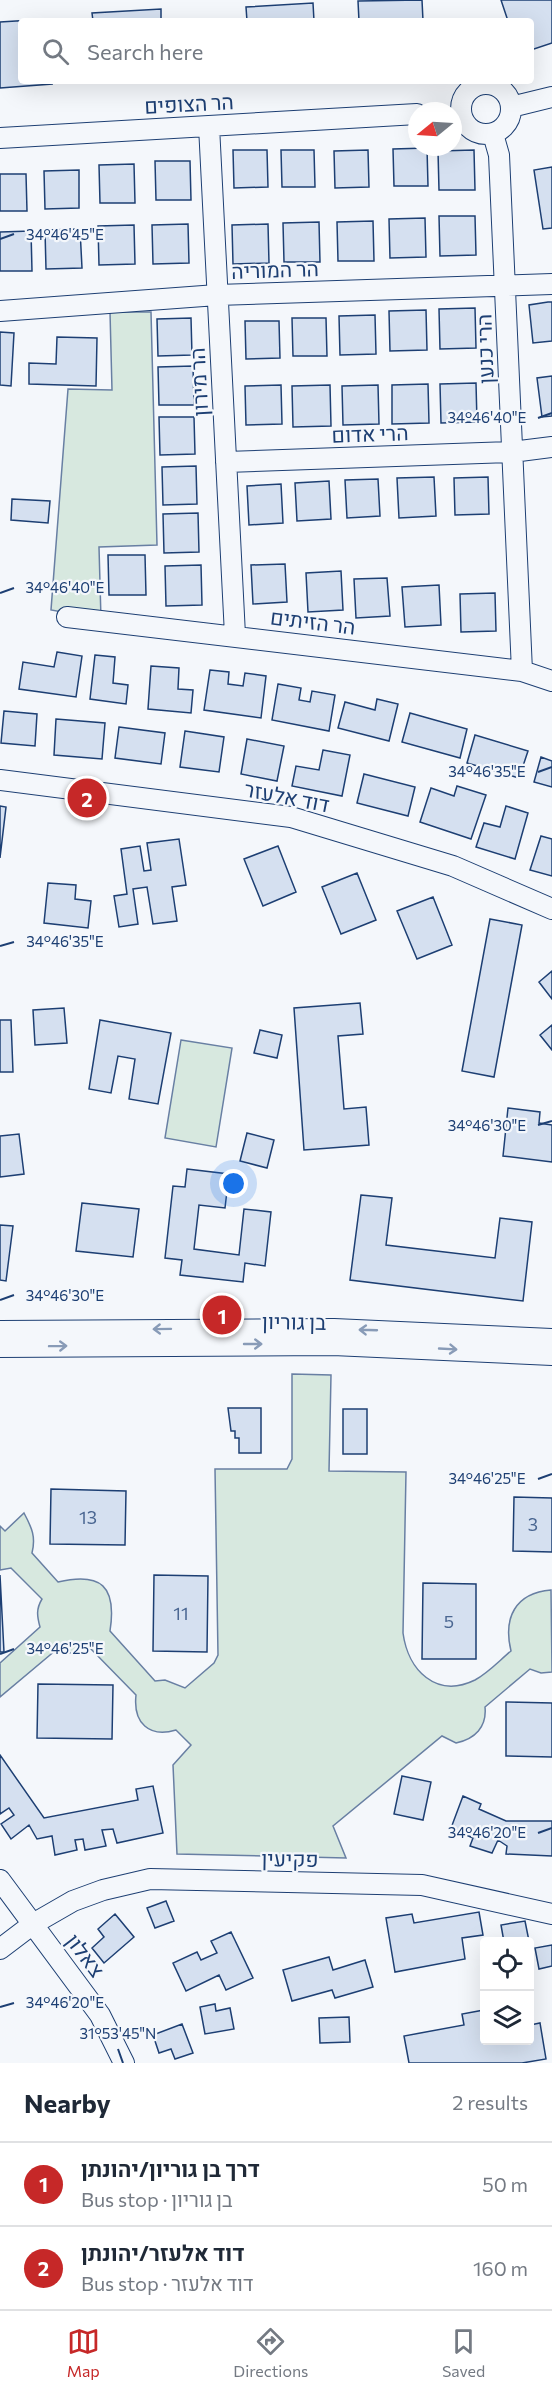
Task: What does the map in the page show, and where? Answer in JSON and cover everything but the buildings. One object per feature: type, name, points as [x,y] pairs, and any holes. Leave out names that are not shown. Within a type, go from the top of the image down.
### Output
[{"type":"street","points":[[461,102],[471,88],[484,84],[503,90],[511,107],[505,126],[493,134],[478,133],[466,125],[462,119]]},
{"type":"street","points":[[511,107],[552,97]]},
{"type":"street","name":"הר הצופים","points":[[0,138],[408,115]]},
{"type":"street","name":"הר מירון","points":[[209,126],[235,635]]},
{"type":"street","name":"הרי כנען","points":[[493,134],[499,155],[522,671]]},
{"type":"street","name":"הר המוריה","points":[[0,311],[217,295],[552,284]]},
{"type":"street","name":"הרי אדום","points":[[226,462],[512,452],[552,447]]},
{"type":"street","name":"הר הזיתים","points":[[67,617],[235,635],[522,671],[552,681]]},
{"type":"street","name":"דוד אלעזר","points":[[0,780],[291,818],[453,866],[552,909]]},
{"type":"street","name":"בן גוריון","points":[[0,1331],[314,1328],[552,1339]]},
{"type":"street","name":"בן גוריון","points":[[0,1347],[333,1345],[552,1355]]},
{"type":"street","name":"פקיעין","points":[[0,1949],[33,1923],[88,1895],[134,1882],[160,1879],[422,1884],[552,1914]]},
{"type":"street","name":"צאלון","points":[[0,1880],[100,2015],[124,2063]]},
{"type":"shaded area","points":[[110,312],[151,312],[157,545],[99,547],[101,619],[51,610],[68,389],[112,390]]},
{"type":"shaded area","points":[[181,1040],[232,1048],[216,1147],[165,1138]]},
{"type":"shaded area","points":[[292,1374],[331,1375],[329,1471],[406,1472],[403,1633],[411,1659],[418,1669],[426,1678],[448,1686],[461,1685],[475,1680],[511,1651],[509,1628],[511,1618],[520,1602],[528,1596],[551,1590],[552,1672],[541,1673],[530,1669],[485,1707],[482,1726],[474,1735],[456,1743],[442,1736],[333,1826],[346,1858],[177,1854],[173,1765],[191,1745],[176,1730],[158,1732],[145,1726],[137,1713],[136,1695],[91,1649],[70,1653],[56,1650],[0,1697],[0,1663],[40,1627],[38,1613],[42,1599],[11,1568],[0,1570],[0,1526],[5,1531],[24,1513],[34,1542],[32,1553],[58,1582],[85,1579],[103,1586],[111,1603],[110,1631],[155,1681],[165,1680],[185,1688],[214,1663],[218,1655],[215,1469],[287,1469],[292,1459]]},
{"type":"place","name":"דוד אלעזר/יהונתן","points":[[87,798]]},
{"type":"place","name":"דרך בן גוריון/יהונתן","points":[[222,1315]]}]
